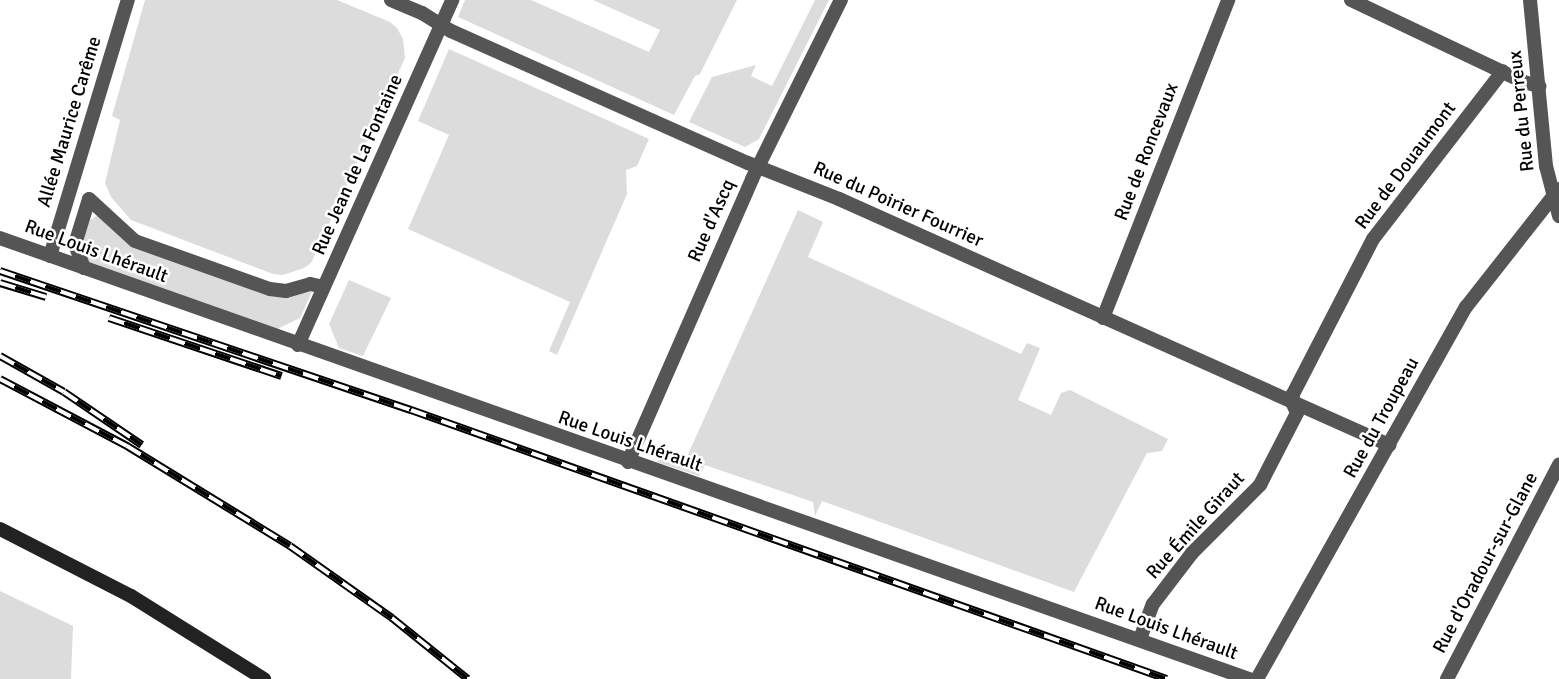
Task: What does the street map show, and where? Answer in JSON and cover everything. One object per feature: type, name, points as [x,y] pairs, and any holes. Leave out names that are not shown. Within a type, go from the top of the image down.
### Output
[{"type":"main road","points":[[0,529],[131,596],[264,679]]},
{"type":"street","name":"Allée Maurice Carême","points":[[52,257],[128,0]]},
{"type":"street","name":"Rue du Poirier Fourrier","points":[[391,0],[758,167],[839,199],[1389,445]]},
{"type":"street","name":"Rue Jean de La Fontaine","points":[[298,345],[452,0]]},
{"type":"street","name":"Rue d'Ascq","points":[[628,462],[758,167],[841,0]]},
{"type":"street","name":"Rue de Roncevaux","points":[[1103,317],[1228,0]]},
{"type":"street","points":[[1351,0],[1539,86]]},
{"type":"street","name":"Rue du Perreux","points":[[1530,0],[1539,86],[1559,216]]},
{"type":"street","name":"Rue de Douaumont","points":[[1292,402],[1293,394],[1373,239],[1503,71]]},
{"type":"street","name":"Rue du Troupeau","points":[[1257,679],[1466,307],[1555,192]]},
{"type":"street","points":[[84,268],[75,244],[89,198],[135,241],[270,289],[286,291],[310,284],[324,287]]},
{"type":"street","name":"Rue Louis Lhérault","points":[[0,238],[628,462],[1249,679]]},
{"type":"street","points":[[52,257],[75,244]]},
{"type":"street","name":"Rue Émile Giraut","points":[[1140,639],[1153,604],[1192,553],[1260,485],[1297,413],[1292,402]]},
{"type":"street","name":"Rue d'Oradour-sur-Glane","points":[[1447,679],[1559,465]]},
{"type":"shaded area","points":[[145,0],[337,0],[390,22],[397,28],[403,39],[405,58],[311,263],[304,268],[283,275],[273,274],[131,220],[111,197],[105,183],[120,120],[112,116]]},
{"type":"shaded area","points":[[465,0],[531,0],[649,52],[660,30],[593,0],[737,0],[700,74],[695,76],[674,115],[458,17]]},
{"type":"shaded area","points":[[815,0],[829,0],[759,139],[745,147],[689,122],[712,77],[756,65],[751,76],[772,86]]},
{"type":"shaded area","points":[[449,49],[649,139],[637,166],[626,170],[627,194],[557,355],[549,351],[570,302],[408,229],[449,135],[418,121]]},
{"type":"shaded area","points":[[798,210],[823,222],[808,257],[1021,354],[1027,343],[1040,348],[1018,400],[1051,415],[1061,393],[1070,390],[1168,439],[1162,451],[1147,453],[1074,592],[822,501],[815,516],[813,502],[705,465],[699,476],[657,462],[662,452],[685,461]]},
{"type":"shaded area","points":[[98,215],[129,242],[274,295],[312,292],[300,318],[277,329],[85,262],[81,246],[90,220]]},
{"type":"shaded area","points":[[349,280],[391,298],[363,356],[339,348],[329,324]]},
{"type":"shaded area","points":[[0,591],[73,626],[71,679],[0,679]]},
{"type":"railway","points":[[0,271],[411,410],[1167,679]]},
{"type":"railway","points":[[0,283],[46,297]]},
{"type":"railway","points":[[109,318],[281,376]]},
{"type":"railway","points":[[0,356],[64,392],[142,445]]},
{"type":"railway","points":[[0,379],[127,446],[290,546],[392,618],[468,679]]}]
